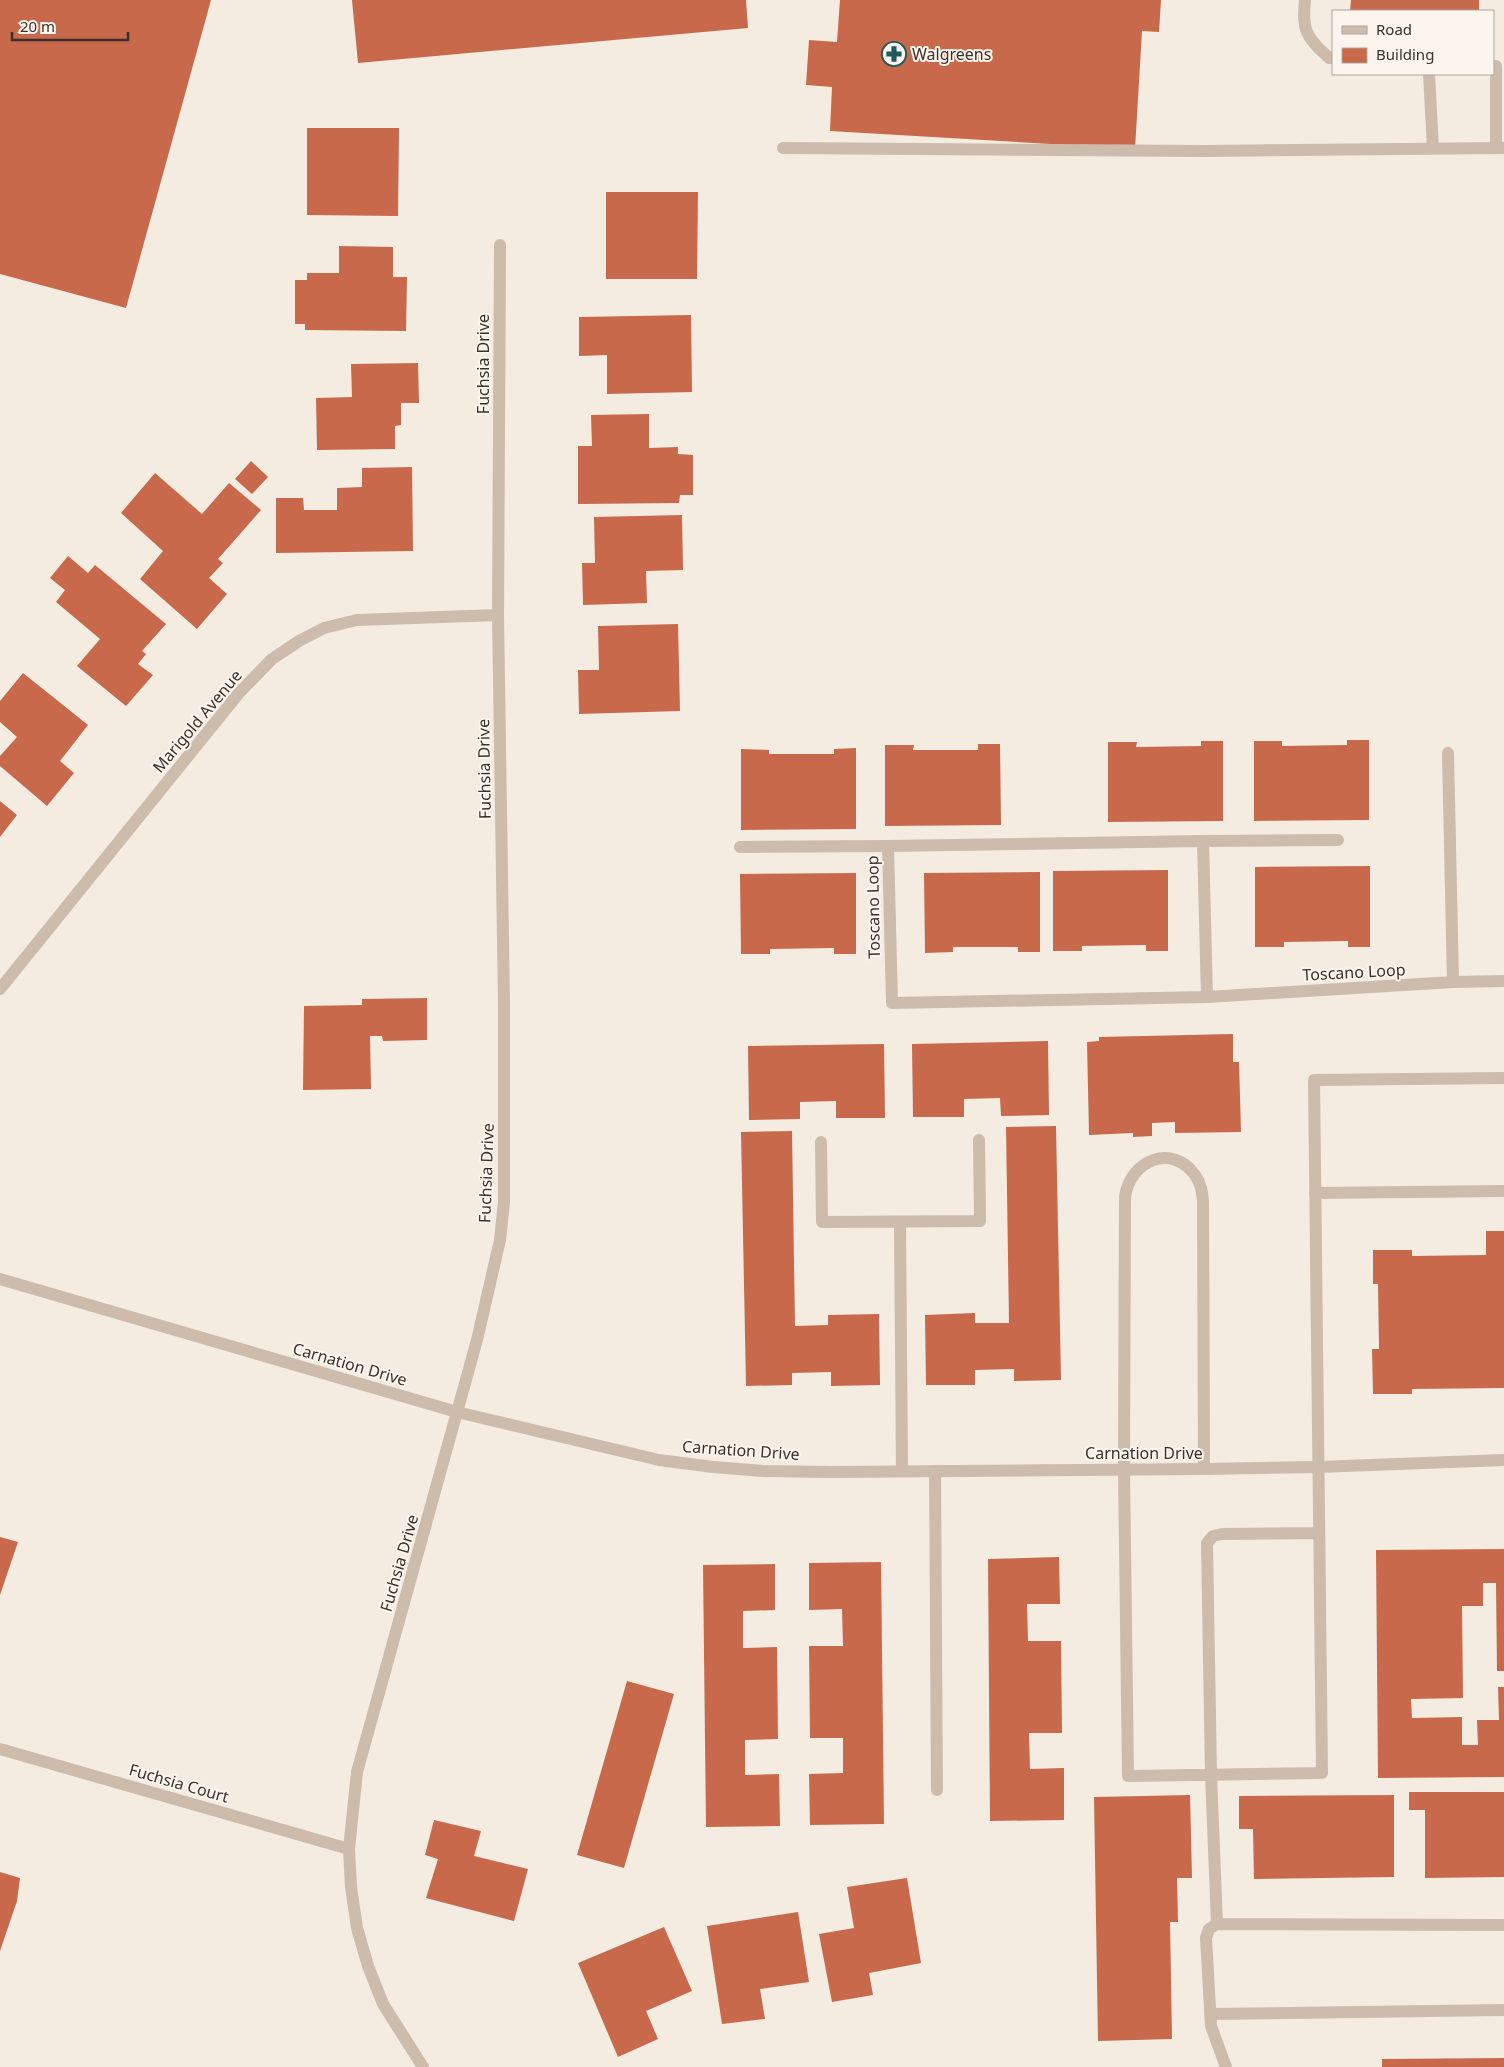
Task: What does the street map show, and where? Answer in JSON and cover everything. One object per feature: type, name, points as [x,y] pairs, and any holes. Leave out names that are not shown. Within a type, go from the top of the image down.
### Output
[{"type":"street","points":[[1305,0],[1303,23],[1312,42],[1332,58]]},
{"type":"street","points":[[783,148],[1194,151],[1500,148],[1498,66]]},
{"type":"street","points":[[1429,75],[1433,148]]},
{"type":"street","name":"Fuchsia Drive","points":[[422,2067],[382,2004],[368,1966],[357,1928],[351,1887],[349,1849],[356,1772],[457,1412],[500,1240],[504,1202],[504,1015],[498,615],[500,244]]},
{"type":"street","name":"Marigold Avenue","points":[[0,989],[233,700],[272,659],[299,640],[324,628],[357,620],[498,615]]},
{"type":"street","points":[[1448,753],[1453,982]]},
{"type":"street","name":"Toscano Loop","points":[[1338,840],[888,846],[892,1003],[1207,997],[1453,982],[1504,981]]},
{"type":"street","points":[[1203,841],[1207,997]]},
{"type":"street","points":[[740,847],[888,846]]},
{"type":"street","points":[[1204,1469],[1203,1201],[1201,1188],[1189,1168],[1178,1161],[1167,1159],[1154,1160],[1143,1164],[1127,1184],[1125,1212],[1124,1469],[1128,1776],[1322,1773],[1314,1080],[1504,1078]]},
{"type":"street","points":[[820,1142],[822,1222],[900,1222],[980,1220],[979,1140]]},
{"type":"street","points":[[1315,1192],[1504,1191]]},
{"type":"street","points":[[900,1222],[902,1471]]},
{"type":"street","name":"Carnation Drive","points":[[0,1279],[457,1412],[588,1444],[668,1461],[763,1471],[935,1471],[1318,1467],[1504,1460]]},
{"type":"street","points":[[935,1471],[937,1790]]},
{"type":"street","points":[[1217,1924],[1211,1775],[1207,1543],[1213,1536],[1222,1534],[1319,1533]]},
{"type":"street","name":"Fuchsia Court","points":[[0,1749],[349,1849]]},
{"type":"street","points":[[1226,2067],[1211,2026],[1210,2014],[1206,1938],[1209,1929],[1217,1924],[1504,1925]]},
{"type":"street","points":[[1210,2014],[1504,2010]]},
{"type":"building","points":[[0,0],[211,0],[126,308],[0,274]]},
{"type":"building","points":[[352,0],[746,0],[748,28],[358,63]]},
{"type":"building","name":"Walgreens","points":[[840,0],[1161,0],[1159,32],[1142,31],[1135,149],[830,131],[832,87],[806,85],[809,40],[837,42]]},
{"type":"building","points":[[1351,0],[1479,0],[1479,10],[1350,10]]},
{"type":"building","points":[[307,128],[399,128],[398,216],[307,215]]},
{"type":"building","points":[[606,192],[698,192],[697,279],[606,279]]},
{"type":"building","points":[[339,246],[393,247],[393,277],[407,277],[406,331],[305,330],[305,324],[295,324],[295,280],[307,280],[307,273],[339,273]]},
{"type":"building","points":[[691,315],[692,392],[607,394],[607,355],[579,356],[579,317]]},
{"type":"building","points":[[418,363],[419,403],[401,403],[401,425],[395,426],[395,449],[317,450],[316,398],[352,397],[351,364]]},
{"type":"building","points":[[649,414],[649,448],[678,447],[678,454],[693,455],[693,495],[680,495],[679,503],[578,504],[578,446],[592,446],[591,415]]},
{"type":"building","points":[[251,461],[268,477],[252,494],[235,479]]},
{"type":"building","points":[[412,467],[413,551],[276,553],[276,498],[303,498],[304,510],[337,510],[337,488],[362,487],[362,468]]},
{"type":"building","points":[[155,473],[202,514],[229,483],[261,510],[218,559],[223,563],[209,578],[227,594],[197,629],[140,579],[163,551],[121,513]]},
{"type":"building","points":[[682,515],[683,570],[646,571],[647,603],[583,605],[582,563],[595,563],[594,517]]},
{"type":"building","points":[[68,556],[88,573],[95,565],[166,624],[142,651],[146,654],[138,664],[153,675],[126,706],[77,666],[100,639],[56,602],[65,590],[50,578]]},
{"type":"building","points":[[678,624],[680,711],[579,714],[578,670],[599,670],[598,626]]},
{"type":"building","points":[[23,673],[88,725],[60,761],[74,773],[47,806],[0,766],[0,756],[17,737],[0,722],[0,701]]},
{"type":"building","points":[[1347,740],[1369,740],[1369,820],[1254,821],[1254,741],[1282,741],[1282,746],[1347,745]]},
{"type":"building","points":[[1201,741],[1223,741],[1223,821],[1108,822],[1108,742],[1137,742],[1136,747],[1201,746]]},
{"type":"building","points":[[978,744],[1000,744],[1001,825],[885,826],[885,745],[914,745],[913,750],[978,750]]},
{"type":"building","points":[[856,748],[856,829],[741,830],[741,749],[769,750],[769,754],[834,754],[834,749]]},
{"type":"building","points":[[0,801],[17,815],[0,837]]},
{"type":"building","points":[[1370,866],[1370,947],[1348,947],[1348,941],[1284,942],[1284,947],[1255,947],[1255,867]]},
{"type":"building","points":[[1168,870],[1168,951],[1146,951],[1146,945],[1082,946],[1082,951],[1053,951],[1053,871]]},
{"type":"building","points":[[1040,872],[1040,952],[1018,952],[1018,947],[953,947],[953,952],[925,953],[924,873]]},
{"type":"building","points":[[856,873],[856,954],[834,954],[834,948],[770,949],[770,954],[741,954],[740,874]]},
{"type":"building","points":[[427,998],[427,1040],[383,1041],[382,1036],[370,1036],[371,1089],[303,1090],[304,1006],[362,1005],[362,999]]},
{"type":"building","points":[[1233,1034],[1233,1062],[1239,1062],[1241,1132],[1175,1133],[1175,1122],[1152,1123],[1152,1136],[1133,1137],[1133,1133],[1089,1135],[1087,1042],[1099,1041],[1099,1037]]},
{"type":"building","points":[[1048,1041],[1049,1115],[1001,1116],[1000,1098],[964,1099],[964,1117],[913,1117],[912,1044]]},
{"type":"building","points":[[884,1044],[885,1118],[836,1118],[836,1101],[800,1102],[800,1119],[749,1120],[748,1046]]},
{"type":"building","points":[[1056,1126],[1061,1380],[1014,1381],[1014,1369],[975,1370],[975,1385],[926,1385],[925,1315],[975,1313],[975,1323],[1009,1323],[1006,1127]]},
{"type":"building","points":[[792,1131],[795,1326],[828,1325],[828,1315],[879,1314],[880,1385],[831,1386],[831,1372],[792,1373],[792,1385],[746,1386],[741,1132]]},
{"type":"building","points":[[1486,1231],[1504,1231],[1504,1388],[1412,1389],[1412,1394],[1373,1394],[1372,1349],[1379,1349],[1378,1284],[1373,1284],[1373,1250],[1412,1250],[1412,1256],[1486,1255]]},
{"type":"building","points":[[0,1537],[18,1542],[0,1595]]},
{"type":"building","points":[[1504,1549],[1504,1671],[1497,1671],[1496,1583],[1483,1583],[1483,1606],[1462,1606],[1463,1698],[1411,1699],[1412,1718],[1462,1717],[1462,1745],[1478,1745],[1477,1720],[1499,1720],[1498,1687],[1504,1687],[1504,1777],[1378,1778],[1376,1550]]},
{"type":"building","points":[[1059,1557],[1060,1604],[1027,1604],[1028,1641],[1061,1641],[1062,1733],[1029,1733],[1030,1769],[1064,1768],[1064,1820],[990,1821],[988,1559]]},
{"type":"building","points":[[881,1562],[884,1824],[810,1825],[809,1774],[843,1773],[843,1738],[810,1738],[809,1646],[843,1646],[842,1609],[809,1610],[809,1563]]},
{"type":"building","points":[[775,1564],[775,1610],[743,1611],[743,1648],[777,1647],[778,1739],[745,1740],[745,1775],[779,1774],[780,1826],[706,1827],[703,1565]]},
{"type":"building","points":[[627,1681],[674,1694],[624,1868],[577,1855]]},
{"type":"building","points":[[1409,1792],[1504,1792],[1504,1877],[1425,1878],[1425,1810],[1409,1810]]},
{"type":"building","points":[[1190,1795],[1192,1878],[1177,1878],[1178,1922],[1170,1922],[1172,2039],[1098,2041],[1094,1797]]},
{"type":"building","points":[[1394,1795],[1394,1877],[1254,1879],[1253,1829],[1239,1829],[1239,1796]]},
{"type":"building","points":[[434,1820],[481,1831],[474,1856],[528,1869],[514,1921],[426,1898],[438,1859],[425,1855]]},
{"type":"building","points":[[0,1872],[20,1878],[17,1901],[0,1951]]},
{"type":"building","points":[[907,1878],[921,1963],[869,1973],[873,1995],[832,2002],[819,1934],[854,1928],[847,1887]]},
{"type":"building","points":[[798,1912],[809,1982],[760,1989],[765,2019],[722,2024],[707,1926]]},
{"type":"building","points":[[664,1927],[692,1991],[646,2011],[658,2039],[618,2057],[578,1963]]},
{"type":"building","points":[[1504,2058],[1504,2067],[1382,2067],[1382,2059]]},
{"type":"place","name":"Walgreens","points":[[894,54]]}]
